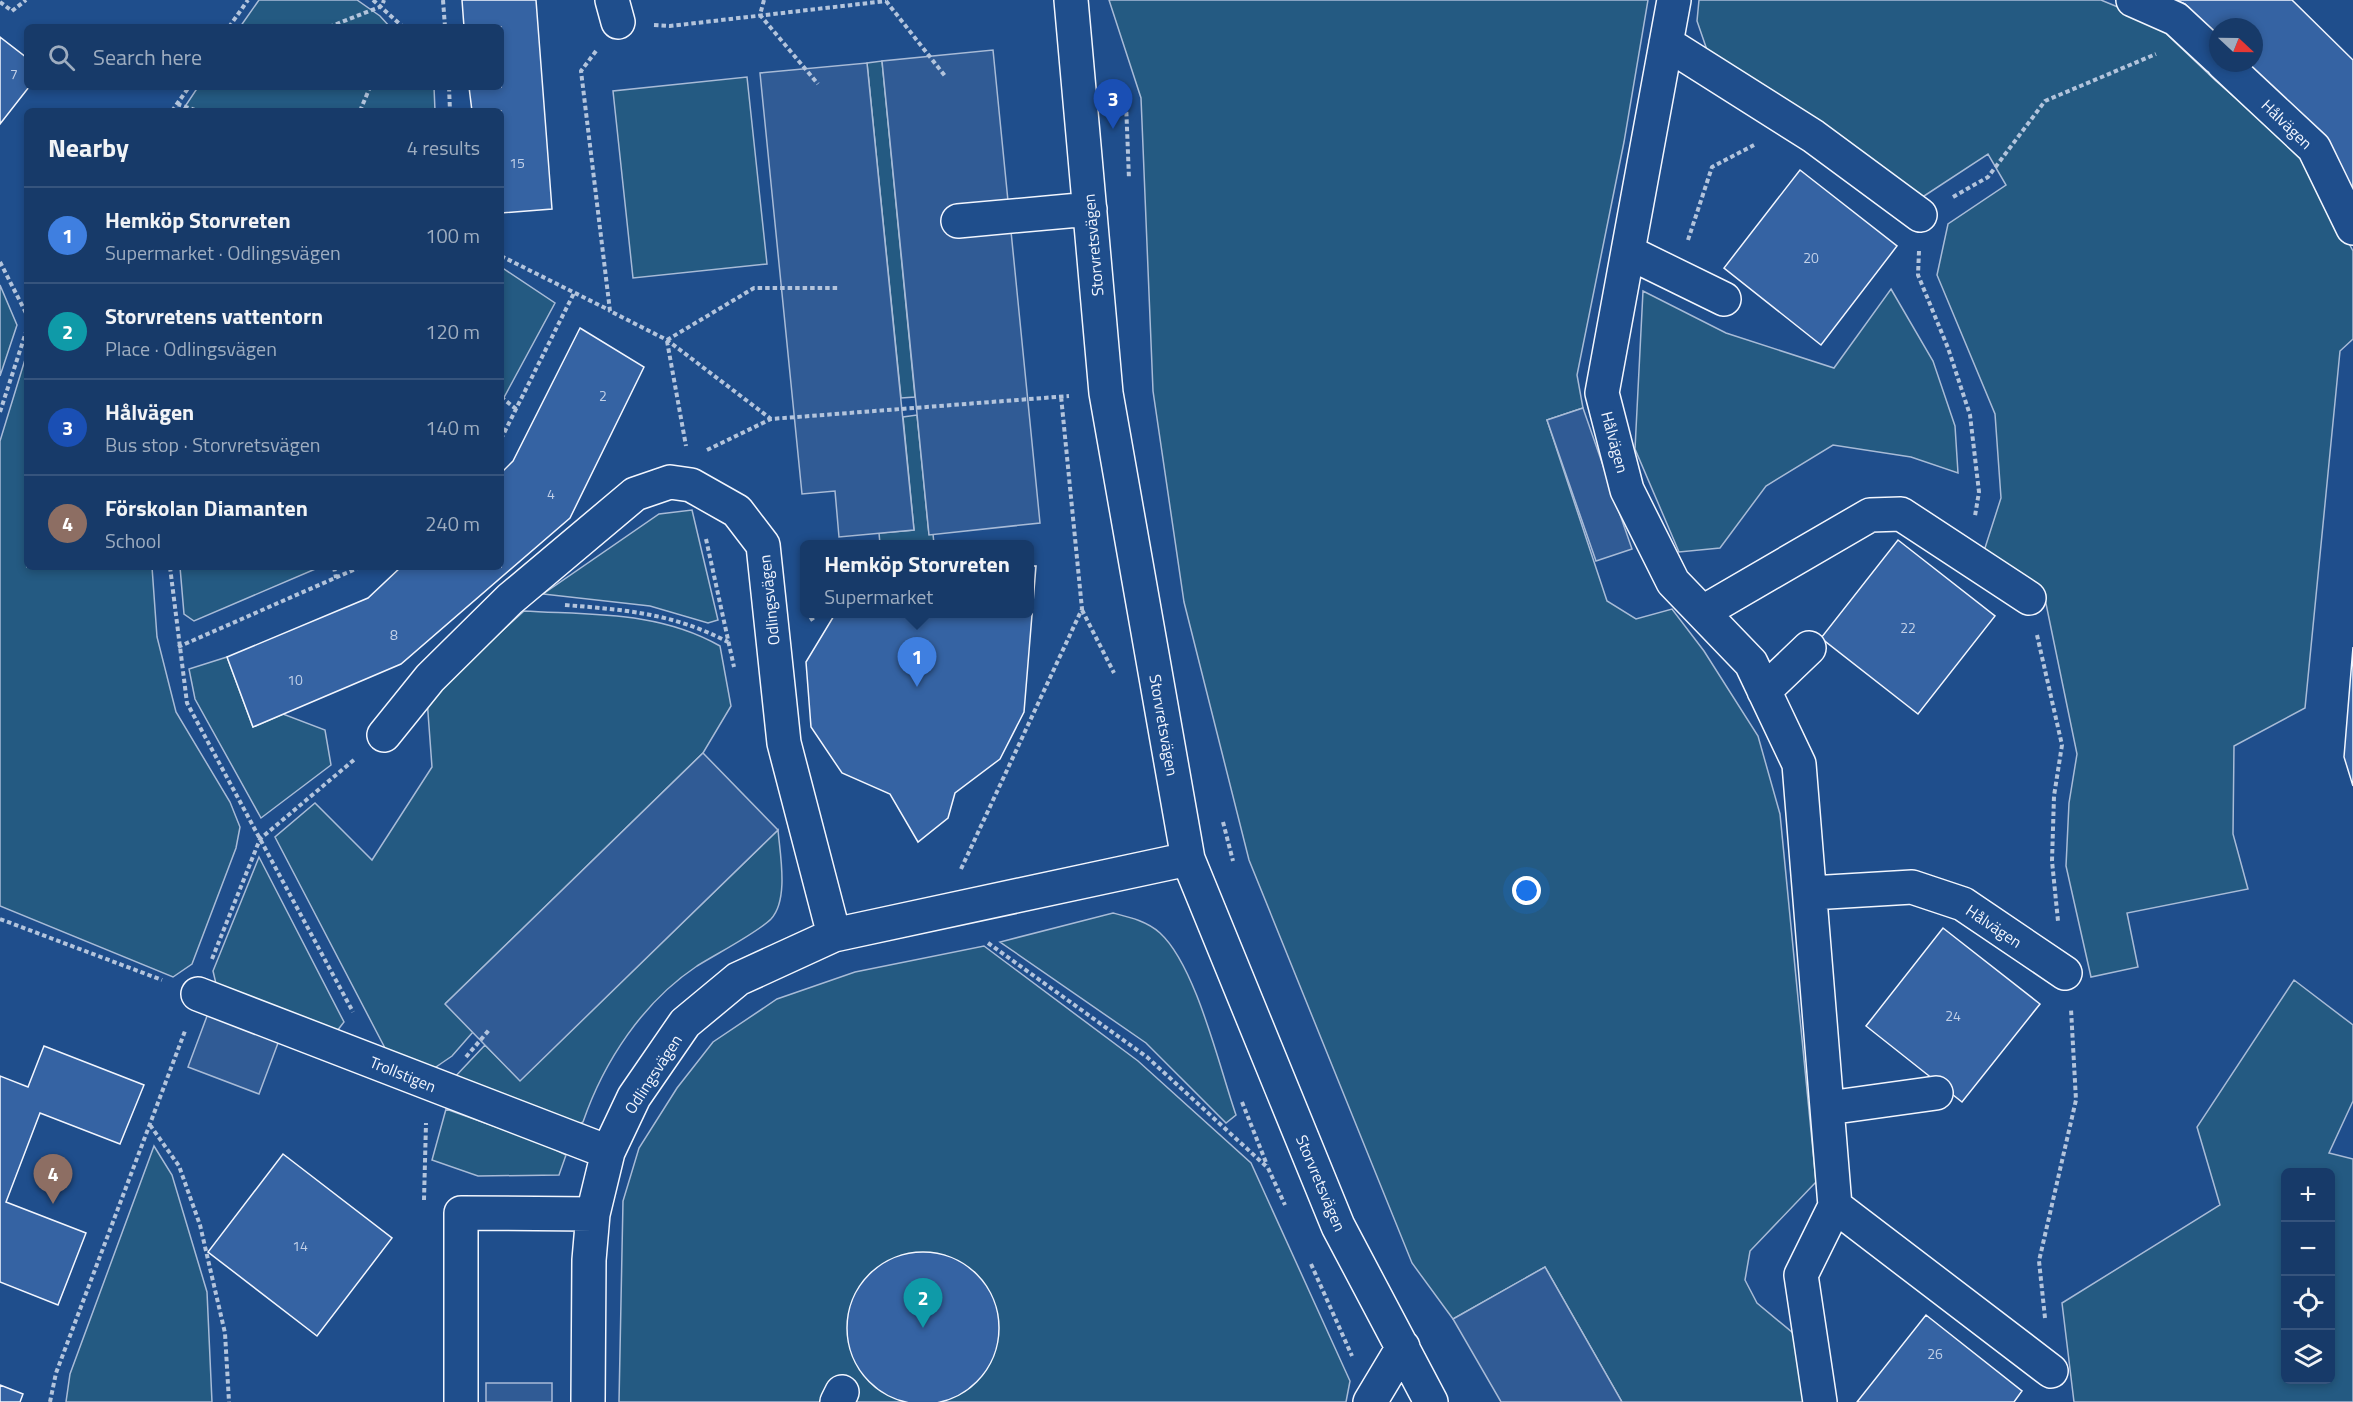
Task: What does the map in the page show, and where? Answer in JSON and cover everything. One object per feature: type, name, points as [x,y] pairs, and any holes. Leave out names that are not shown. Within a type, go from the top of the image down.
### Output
[{"type":"street","name":"Storvretsvägen","points":[[1071,0],[1106,393],[1188,859],[1338,1226],[1431,1402]]},
{"type":"street","name":"Hålvägen","points":[[1674,0],[1602,393],[1627,490],[1673,582],[1751,663],[1799,764],[1835,1206],[1802,1275],[1820,1402]]},
{"type":"street","points":[[2133,0],[2176,19],[2207,47]]},
{"type":"street","points":[[1666,43],[1795,124],[1920,215]]},
{"type":"street","name":"Hålvägen","points":[[2233,72],[2314,148],[2353,228]]},
{"type":"street","points":[[957,221],[1090,209]]},
{"type":"street","points":[[1628,252],[1724,299]]},
{"type":"street","name":"Odlingsvägen","points":[[384,735],[430,678],[510,599],[634,494],[670,482],[690,471],[737,511],[763,545],[784,743],[834,935]]},
{"type":"street","points":[[1703,612],[1870,515],[1901,514],[2029,598]]},
{"type":"street","points":[[1764,691],[1809,648]]},
{"type":"street","name":"Odlingsvägen","points":[[588,1402],[589,1260],[593,1214],[608,1152],[634,1097],[685,1023],[738,980],[834,935],[1188,859]]},
{"type":"street","name":"Hålvägen","points":[[1811,893],[1912,887],[1963,904],[2065,973]]},
{"type":"street","name":"Trollstigen","points":[[198,994],[608,1152]]},
{"type":"street","points":[[1828,1108],[1936,1093]]},
{"type":"street","points":[[1835,1206],[2050,1371]]},
{"type":"street","points":[[461,1402],[461,1213],[593,1214]]},
{"type":"street","points":[[1371,1400],[1403,1347]]},
{"type":"path","points":[[0,2],[12,11],[26,0]]},
{"type":"path","points":[[231,24],[248,0]]},
{"type":"path","points":[[373,0],[382,6],[397,24]]},
{"type":"path","points":[[337,24],[382,6],[384,0]]},
{"type":"path","points":[[443,0],[445,24]]},
{"type":"path","points":[[760,15],[764,0]]},
{"type":"path","points":[[610,311],[581,71],[615,11],[670,26],[886,1],[945,76]]},
{"type":"path","points":[[760,15],[818,84]]},
{"type":"path","points":[[1968,558],[1979,492],[1970,415],[1948,348],[1918,275],[1920,215],[1988,177],[2044,101],[2207,47]]},
{"type":"path","points":[[1116,72],[1126,103],[1129,187]]},
{"type":"path","points":[[174,108],[187,90]]},
{"type":"path","points":[[361,108],[369,90]]},
{"type":"path","points":[[449,90],[450,108]]},
{"type":"path","points":[[177,104],[189,108]]},
{"type":"path","points":[[1677,276],[1712,167],[1795,124]]},
{"type":"path","points":[[504,258],[667,340],[771,419]]},
{"type":"path","points":[[0,262],[24,309]]},
{"type":"path","points":[[667,340],[754,288],[838,288]]},
{"type":"path","points":[[504,433],[574,293]]},
{"type":"path","points":[[0,412],[24,338]]},
{"type":"path","points":[[667,340],[690,471],[736,677]]},
{"type":"path","points":[[690,471],[771,419],[1106,393]]},
{"type":"path","points":[[1061,396],[1082,609],[941,912],[1148,1057],[1268,1168],[1287,1210]]},
{"type":"path","points":[[504,399],[516,409]]},
{"type":"path","points":[[170,570],[178,646],[187,703],[353,1013]]},
{"type":"path","points":[[335,570],[336,578]]},
{"type":"path","points":[[178,646],[353,570]]},
{"type":"path","points":[[510,599],[649,613],[705,630],[729,642]]},
{"type":"path","points":[[50,1402],[56,1373],[198,994],[260,839],[384,735]]},
{"type":"path","points":[[1222,816],[1234,862]]},
{"type":"path","points":[[0,920],[198,994]]},
{"type":"path","points":[[149,1125],[179,1166],[200,1225],[225,1333],[229,1402]]},
{"type":"path","points":[[1311,1263],[1371,1400]]},
{"type":"shaded area","points":[[259,0],[357,0],[387,24],[242,24]]},
{"type":"shaded area","points":[[1109,0],[1648,0],[1624,142],[1577,375],[1583,408],[1547,420],[1607,601],[1636,619],[1672,609],[1704,651],[1758,736],[1780,814],[1816,1182],[1750,1251],[1745,1280],[1757,1303],[1793,1333],[1805,1402],[1622,1402],[1545,1267],[1453,1319],[1412,1263],[1249,860],[1184,602],[1153,391],[1141,98]]},
{"type":"shaded area","points":[[1699,0],[2101,0],[2154,22],[2216,81],[2302,156],[2353,251],[2353,339],[2340,351],[2305,708],[2234,746],[2233,834],[2248,889],[2127,913],[2138,967],[2091,977],[2066,866],[2069,803],[2077,754],[2044,594],[1984,551],[2001,498],[1995,414],[1937,275],[1948,224],[2006,185],[1988,154],[1921,198],[1707,50],[1697,21]]},
{"type":"shaded area","points":[[993,50],[1040,523],[929,535],[882,61]]},
{"type":"shaded area","points":[[882,61],[915,397],[901,398],[867,63]]},
{"type":"shaded area","points":[[867,63],[914,530],[839,537],[835,491],[802,494],[760,73]]},
{"type":"shaded area","points":[[747,77],[767,264],[633,278],[613,91]]},
{"type":"shaded area","points":[[196,90],[434,90],[435,108],[184,108]]},
{"type":"shaded area","points":[[504,269],[555,303],[504,397]]},
{"type":"shaded area","points":[[0,285],[17,325],[0,376]]},
{"type":"shaded area","points":[[1891,289],[1933,361],[1955,426],[1958,473],[1911,457],[1833,445],[1766,486],[1720,548],[1679,552],[1635,449],[1643,291],[1726,333],[1834,368]]},
{"type":"shaded area","points":[[24,363],[24,570],[152,570],[157,637],[176,712],[230,802],[240,827],[236,848],[192,964],[173,977],[0,906],[0,441]]},
{"type":"shaded area","points":[[1583,408],[1632,549],[1596,561],[1547,420]]},
{"type":"shaded area","points":[[917,415],[929,534],[933,534],[934,540],[880,540],[879,533],[914,530],[903,417]]},
{"type":"shaded area","points":[[692,510],[718,620],[708,623],[650,606],[543,594],[659,514]]},
{"type":"shaded area","points":[[180,570],[313,570],[194,621],[184,614]]},
{"type":"shaded area","points":[[524,611],[625,617],[673,626],[697,635],[720,646],[731,706],[703,753],[446,1003],[473,1032],[452,1056],[433,1069],[386,1050],[275,837],[315,803],[372,860],[432,767],[427,699]]},
{"type":"shaded area","points":[[227,657],[253,727],[283,714],[325,730],[331,765],[261,818],[195,699],[189,669]]},
{"type":"shaded area","points":[[703,753],[778,830],[520,1081],[445,1004]]},
{"type":"shaded area","points":[[778,830],[782,889],[777,911],[756,931],[697,966],[659,997],[614,1055],[583,1122],[569,1129],[452,1080],[485,1045],[520,1080]]},
{"type":"shaded area","points":[[259,857],[344,1022],[337,1031],[217,988],[213,971]]},
{"type":"shaded area","points":[[1113,913],[1138,920],[1155,929],[1173,948],[1185,968],[1205,1018],[1236,1115],[1226,1123],[1146,1043],[1000,942]]},
{"type":"shaded area","points":[[984,946],[1138,1061],[1251,1163],[1350,1381],[1346,1402],[619,1402],[623,1201],[639,1148],[677,1088],[713,1042],[777,999],[855,972]]},
{"type":"shaded area","points":[[2294,980],[2353,1025],[2353,1101],[2329,1153],[2353,1159],[2353,1402],[2074,1402],[2062,1303],[2220,1205],[2197,1127]]},
{"type":"shaded area","points":[[213,1000],[284,1027],[259,1094],[188,1067]]},
{"type":"shaded area","points":[[446,1109],[544,1144],[566,1155],[559,1175],[478,1176],[432,1160]]},
{"type":"shaded area","points":[[154,1146],[172,1175],[207,1292],[212,1402],[66,1402],[70,1374]]},
{"type":"shaded area","points":[[1545,1267],[1622,1402],[1501,1402],[1453,1319]]},
{"type":"shaded area","points":[[486,1383],[552,1383],[552,1402],[486,1402]]},
{"type":"building","points":[[462,0],[536,0],[552,209],[504,213],[504,108],[472,108],[469,90],[504,90],[504,24],[464,24]]},
{"type":"building","points":[[2175,0],[2292,0],[2353,60],[2353,197],[2252,72],[2263,72],[2263,18],[2209,18],[2209,27],[2185,4]]},
{"type":"building","points":[[0,37],[24,56],[24,90],[27,90],[0,124]]},
{"type":"building","points":[[1800,170],[1897,246],[1821,345],[1724,268]]},
{"type":"building","points":[[580,328],[644,367],[570,518],[401,664],[253,727],[227,657],[368,598],[398,570],[504,570],[504,470],[513,461]]},
{"type":"building","points":[[1898,540],[1995,616],[1918,714],[1821,638]]},
{"type":"building","points":[[1034,566],[1036,566],[1034,590]]},
{"type":"building","points":[[833,618],[1032,618],[1024,712],[1000,759],[955,793],[948,818],[918,842],[890,794],[842,773],[811,727],[806,662]]},
{"type":"building","points":[[2353,647],[2353,786],[2344,757]]},
{"type":"building","points":[[1943,928],[2040,1004],[1962,1102],[1866,1026]]},
{"type":"building","points":[[44,1046],[144,1085],[120,1144],[40,1113],[6,1202],[86,1233],[58,1305],[0,1282],[0,1076],[28,1087]]},
{"type":"building","points":[[283,1154],[392,1238],[317,1336],[208,1252]]},
{"type":"building","points":[[923,1252],[938,1254],[965,1265],[977,1274],[986,1286],[997,1313],[999,1328],[997,1343],[986,1370],[977,1382],[965,1391],[938,1402],[908,1402],[881,1391],[869,1382],[860,1370],[849,1343],[847,1328],[849,1313],[860,1286],[869,1274],[881,1265],[908,1254]]},
{"type":"building","points":[[1926,1315],[2022,1391],[2014,1402],[1857,1402]]},
{"type":"building","points":[[0,1385],[23,1394],[20,1402],[0,1402]]},
{"type":"place","name":"Hålvägen","points":[[1113,129]]},
{"type":"place","name":"Hemköp Storvreten","points":[[917,687]]},
{"type":"place","name":"Förskolan Diamanten","points":[[53,1204]]},
{"type":"place","name":"Storvretens vattentorn","points":[[923,1328]]}]
